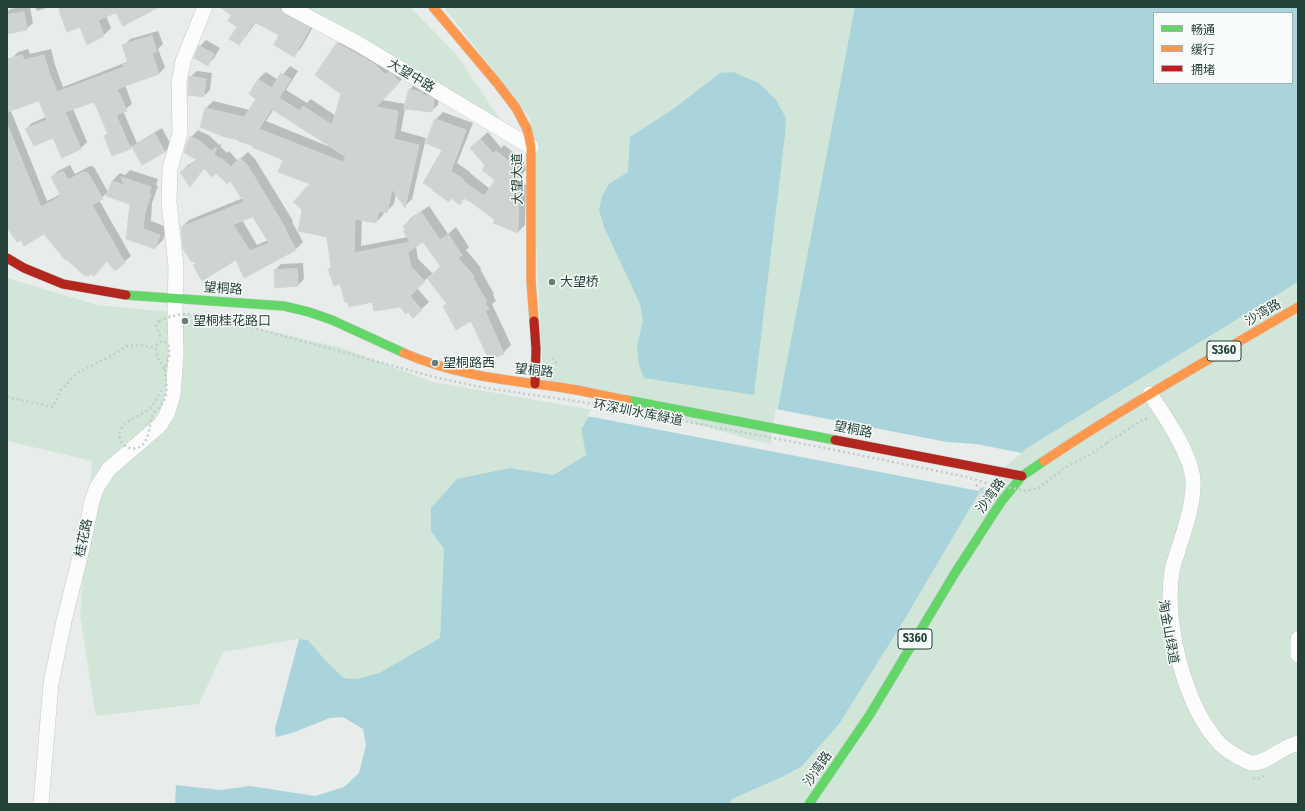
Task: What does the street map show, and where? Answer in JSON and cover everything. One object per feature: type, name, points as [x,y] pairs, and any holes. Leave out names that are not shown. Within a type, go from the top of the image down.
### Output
[{"type":"main road","name":"大望大道","points":[[433,7],[497,83],[516,108],[527,129],[531,147],[531,281],[536,349],[535,384]]},
{"type":"main road","name":"望桐路","points":[[7,258],[24,268],[63,284],[131,296],[284,306],[309,312],[332,320],[375,342],[421,361],[466,374],[560,388],[1022,476]]},
{"type":"main road","name":"沙湾路","points":[[809,804],[869,716],[955,573],[1001,502],[1022,476],[1080,437],[1150,394],[1298,307]]},
{"type":"street","name":"桂花路","points":[[41,804],[52,684],[64,621],[92,501],[97,487],[109,469],[160,425],[167,414],[174,384],[176,353],[176,267],[168,202],[170,170],[180,133],[179,83],[183,61],[205,7]]},
{"type":"street","name":"大望中路","points":[[288,7],[363,47],[531,147]]},
{"type":"street","name":"淘金山绿道","points":[[1150,394],[1171,428],[1188,460],[1192,479],[1193,496],[1172,571],[1170,610],[1173,633],[1180,664],[1195,706],[1208,728],[1221,745],[1240,758],[1254,763],[1267,759],[1284,748],[1298,743]]},
{"type":"street","points":[[1298,639],[1298,655]]},
{"type":"path","name":"环深圳水库緑道","points":[[162,341],[156,325],[159,321],[188,313],[221,319],[434,377],[486,388],[582,402],[690,422],[967,477],[986,483],[1026,491],[1039,488],[1064,468],[1090,455],[1144,419],[1149,418],[1154,424]]},
{"type":"path","points":[[161,390],[152,406],[125,424],[120,431],[119,437],[127,448],[136,449],[142,446],[147,438],[153,415],[164,400],[167,390],[165,369],[170,357],[168,344],[162,341],[157,344],[156,348],[158,360],[165,369]]},
{"type":"path","points":[[7,397],[53,407],[61,390],[77,373],[113,355],[127,346],[156,348]]},
{"type":"path","points":[[974,483],[982,490],[984,495]]},
{"type":"path","points":[[1248,776],[1257,779],[1271,773]]},
{"type":"green space","points":[[303,7],[410,7],[455,53],[504,125]]},
{"type":"green space","points":[[444,7],[856,7],[777,447],[543,381],[530,118]]},
{"type":"green space","points":[[7,278],[97,305],[203,315],[342,348],[433,382],[593,410],[581,429],[586,455],[552,475],[510,468],[431,531],[444,549],[440,638],[379,673],[356,679],[344,678],[325,660],[308,640],[299,639],[223,652],[199,704],[96,716],[80,616],[92,461],[7,441]]},
{"type":"green space","points":[[1298,282],[1298,804],[730,804],[732,799],[801,767],[903,622],[979,493],[1027,448]]},
{"type":"water","points":[[855,7],[1298,7],[1298,282],[1027,448],[979,493],[903,622],[839,724],[801,767],[732,799],[730,804],[175,804],[176,785],[220,790],[250,786],[315,796],[344,787],[359,773],[366,745],[363,729],[343,717],[330,718],[292,733],[276,737],[275,729],[299,639],[308,640],[325,660],[344,678],[356,679],[379,673],[440,638],[444,549],[431,531],[431,508],[457,479],[510,468],[553,475],[586,455],[581,429],[593,410],[776,446],[772,439]]},
{"type":"water","points":[[733,72],[759,83],[776,100],[786,118],[754,395],[644,378],[639,365],[637,345],[643,321],[640,304],[604,227],[599,210],[602,196],[609,184],[628,172],[630,137],[672,110],[720,73]]},
{"type":"pier","points":[[593,408],[772,444],[770,439],[776,409],[947,442],[976,444],[1022,453],[991,480],[995,481],[987,488],[983,487],[979,491],[587,416]]},
{"type":"building","points":[[68,7],[159,7],[123,26],[116,13],[98,20],[104,36],[87,45],[80,27],[67,32],[59,10]]},
{"type":"building","points":[[220,7],[275,7],[281,10],[285,15],[310,28],[294,57],[274,45],[279,35],[254,22],[239,45],[229,39],[237,27],[228,21],[231,15]]},
{"type":"building","points":[[24,12],[27,30],[7,34],[7,15]]},
{"type":"building","points":[[152,36],[157,52],[152,53],[159,74],[117,89],[127,111],[116,115],[131,149],[112,156],[104,136],[108,134],[94,102],[65,112],[81,149],[62,158],[53,138],[34,146],[25,129],[47,120],[39,101],[7,112],[7,59],[22,55],[24,60],[44,55],[57,92],[124,67],[123,65],[128,63],[122,45]]},
{"type":"building","points":[[337,43],[374,64],[386,75],[388,72],[392,74],[400,82],[376,107],[398,111],[394,139],[419,145],[405,208],[392,189],[387,213],[379,211],[376,223],[355,219],[354,253],[410,242],[403,231],[405,230],[403,226],[421,212],[440,240],[448,234],[462,255],[458,258],[474,276],[473,278],[487,302],[485,303],[489,309],[485,311],[504,354],[489,360],[471,321],[456,330],[443,306],[447,304],[427,278],[441,267],[423,242],[408,252],[411,267],[425,281],[410,296],[422,310],[413,318],[408,312],[406,314],[400,307],[374,311],[372,302],[349,307],[348,302],[345,302],[340,284],[334,286],[328,269],[331,268],[327,237],[298,231],[302,210],[293,202],[310,184],[278,172],[283,160],[252,147],[254,146],[238,141],[239,140],[225,137],[200,127],[205,108],[244,117],[256,99],[249,94],[258,79],[272,88],[281,73],[291,79],[279,98],[300,111],[303,106],[332,125],[341,94],[315,75]],"holes":[[[272,109],[346,157],[343,162],[259,129]]]},
{"type":"building","points":[[199,46],[214,54],[208,66],[194,58]]},
{"type":"building","points":[[189,76],[206,79],[204,97],[188,95]]},
{"type":"building","points":[[409,89],[423,93],[422,95],[429,96],[434,99],[432,112],[404,109]]},
{"type":"building","points":[[435,119],[466,130],[451,171],[484,196],[495,180],[482,170],[485,165],[470,148],[480,139],[494,154],[496,151],[517,168],[519,178],[509,190],[519,192],[518,233],[493,223],[495,220],[468,200],[464,198],[460,205],[451,198],[449,202],[423,183],[442,150],[426,143]]},
{"type":"building","points":[[7,124],[41,207],[61,196],[51,177],[63,171],[68,180],[83,172],[88,173],[103,199],[92,205],[125,263],[115,271],[107,261],[94,276],[91,274],[89,276],[85,276],[66,259],[65,260],[44,234],[24,246],[21,240],[17,242],[7,228]]},
{"type":"building","points":[[155,134],[165,152],[142,165],[132,147]]},
{"type":"building","points":[[190,136],[203,143],[211,151],[217,147],[214,154],[231,167],[240,158],[248,166],[286,229],[296,250],[244,278],[236,260],[202,281],[193,265],[198,264],[191,261],[183,249],[181,227],[244,202],[230,181],[227,184],[216,173],[212,177],[204,168],[190,187],[180,172],[198,160],[184,153]],"holes":[[[253,217],[269,243],[250,251],[233,225]]]},
{"type":"building","points":[[121,177],[151,187],[149,193],[151,194],[145,212],[143,229],[160,235],[155,249],[126,239],[130,204],[106,196],[112,181],[124,185]]},
{"type":"building","points":[[297,269],[298,286],[275,288],[274,270]]},
{"type":"traffic: fast","points":[[126,295],[284,306],[309,312],[332,320],[404,353]]},
{"type":"traffic: fast","points":[[627,400],[835,440]]},
{"type":"traffic: fast","points":[[809,804],[869,716],[955,573],[1001,502],[1022,476],[1044,461]]},
{"type":"traffic: slow","points":[[433,7],[497,83],[516,108],[527,129],[531,147],[531,281],[534,321]]},
{"type":"traffic: slow","points":[[1044,461],[1138,401],[1298,307]]},
{"type":"traffic: slow","points":[[404,353],[442,367],[461,372],[519,382],[567,388],[627,400]]},
{"type":"traffic: jam","points":[[7,258],[24,268],[63,284],[126,295]]},
{"type":"traffic: jam","points":[[534,321],[536,349],[535,384]]},
{"type":"traffic: jam","points":[[835,440],[1022,476]]},
{"type":"place","name":"大望桥","points":[[552,282]]},
{"type":"place","name":"望桐桂花路口","points":[[185,321]]},
{"type":"place","name":"望桐路西","points":[[435,363]]}]
